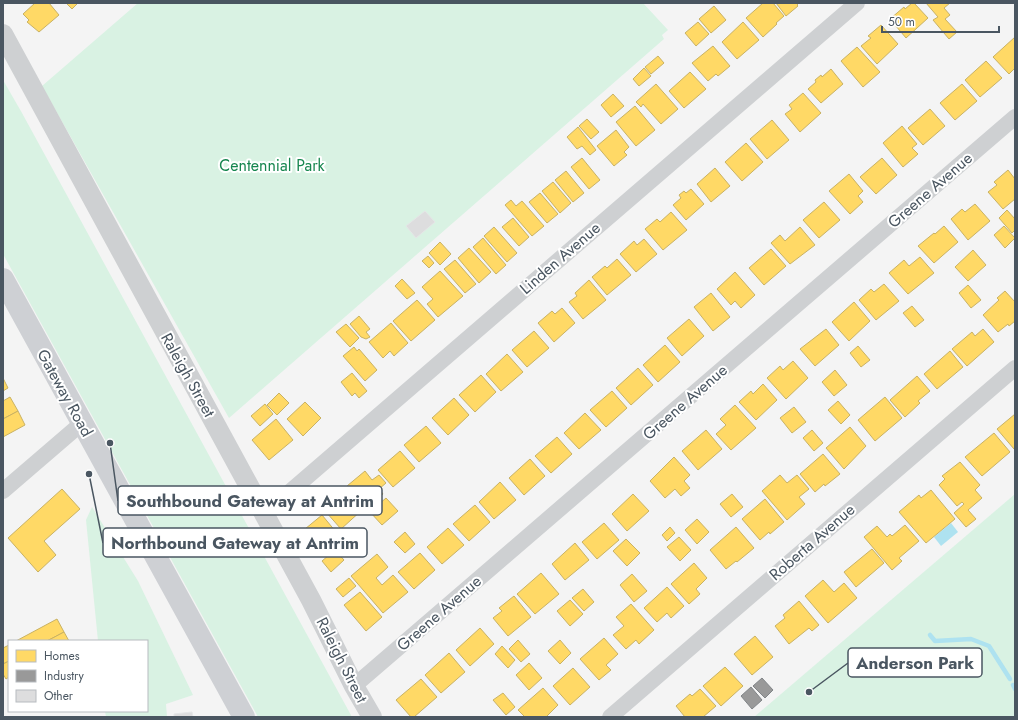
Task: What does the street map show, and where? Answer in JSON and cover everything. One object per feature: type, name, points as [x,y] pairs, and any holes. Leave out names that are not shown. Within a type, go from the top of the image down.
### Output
[{"type":"main road","name":"Gateway Road","points":[[3,279],[244,717]]},
{"type":"street","name":"Linden Avenue","points":[[264,514],[857,3]]},
{"type":"street","name":"Raleigh Street","points":[[3,34],[311,600],[354,686],[372,717]]},
{"type":"street","name":"Greene Avenue","points":[[354,686],[1015,117]]},
{"type":"street","name":"Roberta Avenue","points":[[610,717],[1015,368]]},
{"type":"street","points":[[3,491],[82,424]]},
{"type":"green space","name":"Centennial Park","points":[[138,3],[643,3],[668,30],[662,35],[664,39],[229,418],[42,86]]},
{"type":"green space","points":[[3,80],[352,717],[258,717],[3,254]]},
{"type":"green space","points":[[1015,494],[1015,717],[754,717]]},
{"type":"green space","points":[[92,507],[138,581],[193,695],[166,704],[167,717],[106,717],[105,712],[148,712],[148,640],[98,640],[86,520]]},
{"type":"water","points":[[951,523],[958,532],[941,546],[934,537]]},
{"type":"building: Homes","points":[[35,3],[49,3],[59,15],[39,32],[27,22],[29,20],[23,14]]},
{"type":"building: Homes","points":[[66,3],[78,3],[72,9]]},
{"type":"building: Homes","points":[[763,3],[773,3],[784,16],[763,37],[746,18]]},
{"type":"building: Homes","points":[[776,3],[799,3],[797,5],[798,6],[786,16]]},
{"type":"building: Homes","points":[[914,3],[928,18],[906,38],[890,19],[904,7],[905,9]]},
{"type":"building: Homes","points":[[926,3],[950,3],[944,8],[950,15],[945,19],[957,32],[949,39],[933,20],[938,17]]},
{"type":"building: Homes","points":[[714,6],[726,20],[711,33],[699,19]]},
{"type":"building: Homes","points":[[698,22],[709,34],[696,46],[685,33]]},
{"type":"building: Homes","points":[[743,22],[759,40],[737,59],[722,42]]},
{"type":"building: Homes","points":[[881,25],[898,44],[877,64],[861,46],[871,38],[868,36]]},
{"type":"building: Homes","points":[[1015,37],[1015,68],[1009,74],[993,57]]},
{"type":"building: Homes","points":[[713,46],[730,66],[718,76],[716,74],[708,81],[692,63]]},
{"type":"building: Homes","points":[[857,47],[880,72],[863,87],[841,61]]},
{"type":"building: Homes","points":[[658,56],[664,63],[651,74],[645,67]]},
{"type":"building: Homes","points":[[986,61],[1002,78],[980,97],[965,80]]},
{"type":"building: Homes","points":[[644,68],[651,76],[639,86],[633,79]]},
{"type":"building: Homes","points":[[831,69],[843,84],[821,103],[808,89],[816,82],[815,80],[821,75],[822,77]]},
{"type":"building: Homes","points":[[690,72],[706,89],[684,108],[669,91]]},
{"type":"building: Homes","points":[[656,84],[678,109],[661,124],[643,104],[641,107],[636,102]]},
{"type":"building: Homes","points":[[962,84],[977,101],[955,120],[940,103]]},
{"type":"building: Homes","points":[[803,93],[821,113],[800,132],[785,114],[792,109],[789,105]]},
{"type":"building: Homes","points":[[613,94],[624,106],[611,117],[601,105]]},
{"type":"building: Homes","points":[[635,106],[655,130],[636,146],[616,122]]},
{"type":"building: Homes","points":[[930,109],[945,126],[923,145],[908,128]]},
{"type":"building: Homes","points":[[587,119],[599,132],[591,139],[579,126]]},
{"type":"building: Homes","points":[[772,120],[789,140],[767,159],[750,139]]},
{"type":"building: Homes","points":[[902,126],[917,144],[912,148],[918,154],[903,167],[883,143]]},
{"type":"building: Homes","points":[[578,127],[596,150],[590,155],[582,146],[577,149],[567,137]]},
{"type":"building: Homes","points":[[616,130],[629,147],[624,152],[627,155],[614,166],[597,146]]},
{"type":"building: Homes","points":[[746,143],[763,162],[742,181],[725,162]]},
{"type":"building: Homes","points":[[582,158],[600,180],[589,189],[571,167]]},
{"type":"building: Homes","points":[[882,158],[897,175],[876,194],[860,177]]},
{"type":"building: Homes","points":[[715,168],[730,186],[711,202],[697,184]]},
{"type":"building: Homes","points":[[1008,170],[1015,179],[1015,199],[1003,209],[988,192],[997,185],[994,182]]},
{"type":"building: Homes","points":[[566,171],[584,193],[573,202],[555,180]]},
{"type":"building: Homes","points":[[849,174],[863,191],[858,196],[863,202],[850,214],[829,191]]},
{"type":"building: Homes","points":[[553,182],[571,203],[560,213],[542,191]]},
{"type":"building: Homes","points":[[691,189],[704,204],[686,220],[673,205],[681,198],[679,195],[684,191],[686,193]]},
{"type":"building: Homes","points":[[540,193],[558,214],[547,223],[529,202]]},
{"type":"building: Homes","points":[[511,200],[516,206],[522,201],[544,226],[532,236],[505,205]]},
{"type":"building: Homes","points":[[824,202],[840,220],[819,238],[803,220]]},
{"type":"building: Homes","points":[[975,204],[990,221],[968,240],[951,219],[962,209],[965,212]]},
{"type":"building: Homes","points":[[1007,210],[1015,219],[1015,230],[1012,233],[999,218]]},
{"type":"building: Homes","points":[[671,212],[687,230],[663,250],[645,229],[657,219],[660,222]]},
{"type":"building: Homes","points":[[513,218],[529,237],[519,246],[502,227]]},
{"type":"building: Homes","points":[[944,226],[958,242],[934,263],[918,246]]},
{"type":"building: Homes","points":[[1004,226],[1015,238],[1005,248],[994,235]]},
{"type":"building: Homes","points":[[494,227],[517,253],[507,262],[484,236]]},
{"type":"building: Homes","points":[[800,227],[815,245],[790,264],[771,243],[780,235],[785,241]]},
{"type":"building: Homes","points":[[483,238],[506,265],[496,274],[473,247]]},
{"type":"building: Homes","points":[[644,239],[657,254],[636,272],[620,254],[634,241],[637,245]]},
{"type":"building: Homes","points":[[440,242],[451,254],[440,265],[429,253]]},
{"type":"building: Homes","points":[[469,248],[491,272],[479,283],[458,258]]},
{"type":"building: Homes","points":[[771,249],[786,266],[764,285],[749,268]]},
{"type":"building: Homes","points":[[973,250],[986,265],[968,281],[955,267]]},
{"type":"building: Homes","points":[[428,256],[434,263],[429,268],[422,261]]},
{"type":"building: Homes","points":[[920,257],[934,273],[908,294],[889,273],[904,260],[909,266]]},
{"type":"building: Homes","points":[[617,259],[631,275],[607,295],[592,277],[605,266],[607,268]]},
{"type":"building: Homes","points":[[455,260],[476,284],[465,293],[444,269]]},
{"type":"building: Homes","points":[[440,271],[463,296],[438,317],[427,304],[433,299],[422,287]]},
{"type":"building: Homes","points":[[735,272],[755,295],[741,308],[735,301],[731,305],[717,289]]},
{"type":"building: Homes","points":[[402,279],[415,293],[407,299],[395,286]]},
{"type":"building: Homes","points":[[589,280],[606,300],[583,319],[569,302],[577,296],[575,293]]},
{"type":"building: Homes","points":[[884,284],[899,301],[876,320],[859,300],[871,289],[874,292]]},
{"type":"building: Homes","points":[[968,285],[981,300],[971,308],[959,293]]},
{"type":"building: Homes","points":[[1005,291],[1015,302],[1015,321],[1009,326],[1008,324],[998,332],[983,315],[999,300],[997,298]]},
{"type":"building: Homes","points":[[711,293],[730,317],[713,331],[694,307]]},
{"type":"building: Homes","points":[[417,300],[435,320],[411,341],[393,321]]},
{"type":"building: Homes","points":[[854,302],[870,321],[849,341],[832,322]]},
{"type":"building: Homes","points":[[912,306],[924,320],[915,327],[903,313]]},
{"type":"building: Homes","points":[[562,308],[575,323],[554,342],[538,323],[552,311],[555,314]]},
{"type":"building: Homes","points":[[359,316],[370,329],[366,332],[370,337],[366,339],[361,337],[350,324]]},
{"type":"building: Homes","points":[[689,319],[704,336],[682,356],[667,338]]},
{"type":"building: Homes","points":[[391,323],[408,343],[394,356],[390,351],[383,358],[369,342]]},
{"type":"building: Homes","points":[[346,324],[359,338],[350,347],[336,332]]},
{"type":"building: Homes","points":[[826,329],[839,345],[815,366],[800,349]]},
{"type":"building: Homes","points":[[983,329],[994,342],[967,366],[952,349],[972,332],[975,336]]},
{"type":"building: Homes","points":[[534,331],[549,348],[527,367],[512,350]]},
{"type":"building: Homes","points":[[665,345],[680,362],[658,382],[643,365]]},
{"type":"building: Homes","points":[[858,346],[870,360],[861,367],[850,353]]},
{"type":"building: Homes","points":[[354,347],[357,351],[359,349],[377,370],[365,381],[343,356]]},
{"type":"building: Homes","points":[[950,351],[963,367],[937,389],[924,374]]},
{"type":"building: Homes","points":[[507,354],[523,372],[501,391],[486,374]]},
{"type":"building: Homes","points":[[793,361],[808,378],[786,399],[767,378],[780,366],[783,370]]},
{"type":"building: Homes","points":[[638,368],[653,385],[631,405],[616,388]]},
{"type":"building: Homes","points":[[835,370],[847,385],[834,396],[822,382]]},
{"type":"building: Homes","points":[[352,373],[367,391],[359,398],[355,393],[352,396],[341,382]]},
{"type":"building: Homes","points":[[481,375],[496,392],[475,412],[459,395]]},
{"type":"building: Homes","points":[[917,376],[930,391],[918,401],[920,403],[905,417],[890,400]]},
{"type":"building: Homes","points":[[3,378],[8,388],[3,391]]},
{"type":"building: Homes","points":[[763,384],[777,400],[756,420],[739,402],[751,391],[753,394]]},
{"type":"building: Homes","points":[[612,391],[627,408],[606,427],[590,410]]},
{"type":"building: Homes","points":[[279,393],[289,403],[277,415],[267,405]]},
{"type":"building: Homes","points":[[10,397],[18,411],[3,419],[3,401]]},
{"type":"building: Homes","points":[[885,397],[902,418],[875,441],[858,420]]},
{"type":"building: Homes","points":[[454,398],[469,415],[448,435],[432,418]]},
{"type":"building: Homes","points":[[838,401],[850,415],[841,424],[828,410]]},
{"type":"building: Homes","points":[[305,402],[321,418],[303,436],[287,419]]},
{"type":"building: Homes","points":[[265,404],[273,414],[260,426],[251,416]]},
{"type":"building: Homes","points":[[735,405],[756,428],[731,450],[716,434],[726,425],[720,419]]},
{"type":"building: Homes","points":[[794,407],[806,422],[792,433],[780,418]]},
{"type":"building: Homes","points":[[18,411],[25,425],[3,437],[3,419]]},
{"type":"building: Homes","points":[[585,413],[601,430],[579,449],[564,433]]},
{"type":"building: Homes","points":[[1015,414],[1015,447],[1014,449],[997,429]]},
{"type":"building: Homes","points":[[276,419],[293,440],[269,460],[252,440]]},
{"type":"building: Homes","points":[[426,426],[441,443],[419,462],[404,445]]},
{"type":"building: Homes","points":[[850,427],[866,446],[844,469],[826,448]]},
{"type":"building: Homes","points":[[706,430],[722,449],[698,470],[682,451]]},
{"type":"building: Homes","points":[[812,430],[823,443],[814,451],[803,438]]},
{"type":"building: Homes","points":[[994,433],[1010,452],[982,476],[965,457]]},
{"type":"building: Homes","points":[[557,437],[572,454],[551,473],[535,456]]},
{"type":"building: Homes","points":[[400,451],[415,468],[393,487],[378,470]]},
{"type":"building: Homes","points":[[823,454],[840,474],[825,486],[824,484],[815,492],[800,474]]},
{"type":"building: Homes","points":[[674,457],[690,475],[684,481],[690,488],[681,496],[675,489],[665,498],[650,481]]},
{"type":"building: Homes","points":[[530,459],[545,476],[524,495],[509,478]]},
{"type":"building: Homes","points":[[960,462],[980,485],[975,490],[982,498],[968,510],[976,519],[966,527],[954,513],[964,504],[962,502],[957,506],[939,485],[945,479],[942,476]]},
{"type":"building: Homes","points":[[365,471],[372,480],[379,475],[386,483],[379,489],[383,494],[367,509],[347,486]]},
{"type":"building: Homes","points":[[780,475],[787,483],[797,475],[809,489],[799,497],[805,504],[787,520],[762,491]]},
{"type":"building: Homes","points":[[500,482],[516,500],[494,519],[479,502]]},
{"type":"building: Homes","points":[[62,489],[80,509],[44,541],[56,555],[38,572],[8,538]]},
{"type":"building: Homes","points":[[931,490],[955,519],[926,543],[899,512],[919,495],[921,498]]},
{"type":"building: Homes","points":[[345,491],[362,510],[341,529],[326,512],[334,506],[331,503]]},
{"type":"building: Homes","points":[[633,494],[649,511],[627,531],[612,514]]},
{"type":"building: Homes","points":[[732,494],[743,507],[731,517],[720,504]]},
{"type":"building: Homes","points":[[386,498],[398,511],[382,525],[370,512]]},
{"type":"building: Homes","points":[[765,499],[784,522],[760,540],[742,519]]},
{"type":"building: Homes","points":[[475,505],[490,522],[469,541],[453,524]]},
{"type":"building: Homes","points":[[322,515],[341,538],[325,552],[305,529]]},
{"type":"building: Homes","points":[[697,519],[709,532],[697,544],[685,530]]},
{"type":"building: Homes","points":[[604,523],[619,540],[597,559],[582,542]]},
{"type":"building: Homes","points":[[905,525],[919,541],[899,558],[902,561],[892,570],[864,537],[877,526],[887,537],[890,534],[892,536]]},
{"type":"building: Homes","points":[[670,527],[675,533],[667,541],[662,535]]},
{"type":"building: Homes","points":[[736,527],[754,548],[726,569],[710,550]]},
{"type":"building: Homes","points":[[448,528],[464,545],[442,564],[427,547]]},
{"type":"building: Homes","points":[[405,532],[415,544],[405,553],[394,542]]},
{"type":"building: Homes","points":[[679,537],[691,550],[680,561],[667,547]]},
{"type":"building: Homes","points":[[626,539],[640,553],[627,566],[613,551]]},
{"type":"building: Homes","points":[[575,543],[589,560],[565,580],[552,564]]},
{"type":"building: Homes","points":[[872,549],[884,563],[856,587],[844,572]]},
{"type":"building: Homes","points":[[335,550],[344,560],[331,572],[322,561]]},
{"type":"building: Homes","points":[[420,553],[435,570],[414,589],[398,572]]},
{"type":"building: Homes","points":[[377,554],[388,567],[376,578],[382,585],[393,575],[408,592],[383,613],[351,576]]},
{"type":"building: Homes","points":[[694,563],[707,578],[696,589],[700,594],[689,604],[671,584]]},
{"type":"building: Homes","points":[[541,573],[559,594],[535,614],[517,594]]},
{"type":"building: Homes","points":[[632,574],[647,591],[634,602],[620,585]]},
{"type":"building: Homes","points":[[349,578],[356,586],[343,597],[336,589]]},
{"type":"building: Homes","points":[[823,580],[834,592],[844,583],[857,598],[828,623],[805,596]]},
{"type":"building: Homes","points":[[667,587],[684,606],[671,618],[667,613],[657,622],[644,608]]},
{"type":"building: Homes","points":[[583,589],[594,602],[584,611],[572,598]]},
{"type":"building: Homes","points":[[360,592],[382,617],[366,631],[344,605]]},
{"type":"building: Homes","points":[[514,596],[531,617],[508,636],[493,618],[502,611],[499,608]]},
{"type":"building: Homes","points":[[570,600],[583,614],[570,626],[557,611]]},
{"type":"building: Homes","points":[[799,601],[819,625],[812,631],[809,628],[789,644],[775,626],[785,618],[783,615]]},
{"type":"building: Homes","points":[[631,604],[654,630],[639,644],[636,640],[626,649],[613,635],[624,626],[616,617]]},
{"type":"building: Homes","points":[[57,619],[64,632],[49,640],[18,640]]},
{"type":"building: Homes","points":[[480,628],[494,644],[470,666],[456,650]]},
{"type":"building: Homes","points":[[64,632],[68,640],[49,640]]},
{"type":"building: Homes","points":[[755,636],[773,657],[752,675],[734,654]]},
{"type":"building: Homes","points":[[604,638],[618,654],[606,665],[611,670],[599,680],[580,659]]},
{"type":"building: Homes","points":[[518,640],[530,654],[521,662],[509,649]]},
{"type":"building: Homes","points":[[560,640],[571,653],[560,664],[548,651]]},
{"type":"building: Homes","points":[[8,646],[8,662],[3,664],[3,648]]},
{"type":"building: Homes","points":[[502,646],[515,660],[508,668],[495,654]]},
{"type":"building: Homes","points":[[449,653],[465,672],[441,693],[425,675]]},
{"type":"building: Homes","points":[[8,662],[8,678],[6,679],[3,674],[3,664]]},
{"type":"building: Homes","points":[[529,663],[542,678],[529,690],[516,675]]},
{"type":"building: Homes","points":[[725,667],[743,686],[721,706],[703,686]]},
{"type":"building: Homes","points":[[573,668],[590,687],[570,705],[553,686]]},
{"type":"building: Homes","points":[[421,679],[437,697],[414,717],[411,717],[396,700]]},
{"type":"building: Homes","points":[[543,688],[558,705],[546,717],[525,717],[518,710]]},
{"type":"building: Homes","points":[[700,689],[716,706],[703,717],[685,717],[676,706],[690,694],[692,696]]},
{"type":"building: Homes","points":[[503,693],[515,707],[506,715],[493,700]]},
{"type":"building: Industry","points":[[762,678],[773,690],[765,698],[753,686]]},
{"type":"building: Industry","points":[[751,687],[762,700],[752,709],[741,696]]},
{"type":"building: Other","points":[[425,211],[435,222],[416,238],[406,226]]},
{"type":"building: Other","points":[[192,712],[193,717],[174,717],[174,714]]},
{"type":"waterway","points":[[930,635],[935,641],[971,639],[989,646],[1010,679]]},
{"type":"waterway","points":[[1013,685],[1015,689]]},
{"type":"place","name":"Southbound Gateway at Antrim","points":[[110,443]]},
{"type":"place","name":"Northbound Gateway at Antrim","points":[[89,474]]},
{"type":"place","name":"Anderson Park","points":[[809,692]]}]
